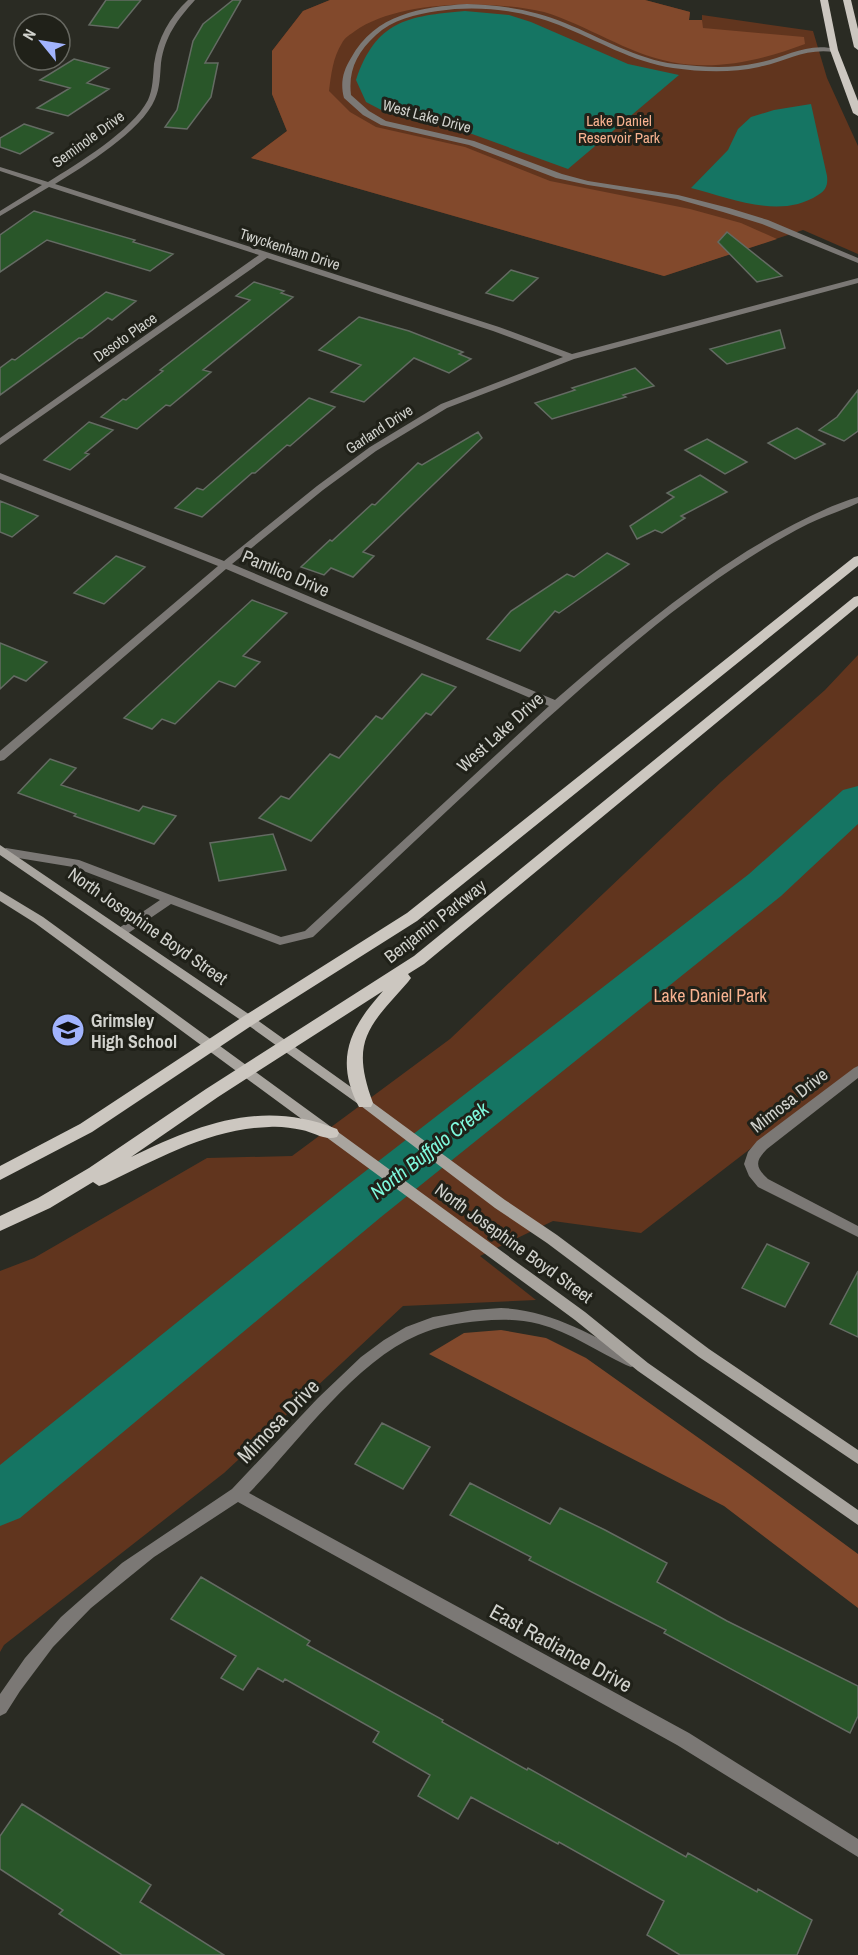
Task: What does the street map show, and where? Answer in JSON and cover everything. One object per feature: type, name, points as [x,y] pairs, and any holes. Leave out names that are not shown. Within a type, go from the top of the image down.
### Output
[{"type":"main road","points":[[824,0],[834,50],[858,113]]},
{"type":"main road","points":[[848,0],[858,47]]},
{"type":"main road","name":"Benjamin Parkway","points":[[0,1174],[86,1128],[412,916],[858,560]]},
{"type":"main road","name":"Benjamin Parkway","points":[[0,1224],[44,1203],[95,1173],[245,1072],[419,960],[858,600]]},
{"type":"main road","name":"North Josephine Boyd Street","points":[[3,850],[249,1020],[500,1204],[552,1239],[704,1353],[858,1458]]},
{"type":"main road","name":"North Josephine Boyd Street","points":[[0,895],[39,920],[210,1047],[331,1132],[580,1316],[643,1367],[858,1518]]},
{"type":"main road","points":[[365,1103],[355,1080],[352,1057],[354,1044],[363,1024],[419,960]]},
{"type":"main road","points":[[44,1203],[197,1134],[238,1122],[271,1120],[300,1123],[331,1132]]},
{"type":"street","name":"Seminole Drive","points":[[0,214],[105,146],[134,123],[150,103],[157,83],[163,38],[171,21],[192,0]]},
{"type":"street","name":"West Lake Drive","points":[[834,50],[810,49],[757,66],[706,69],[670,66],[637,57],[546,18],[513,10],[449,7],[420,12],[390,22],[372,34],[358,53],[346,78],[347,96],[366,113],[384,123],[471,143],[559,176],[588,183],[678,197],[726,210],[765,222],[858,261]]},
{"type":"street","name":"Twyckenham Drive","points":[[0,169],[496,330],[571,357]]},
{"type":"street","name":"Desoto Place","points":[[0,442],[266,255]]},
{"type":"street","name":"Garland Drive","points":[[0,757],[225,566],[373,449],[444,406],[571,357],[858,280]]},
{"type":"street","name":"Pamlico Drive","points":[[0,476],[225,566],[557,705]]},
{"type":"street","name":"West Lake Drive","points":[[3,850],[75,863],[280,941],[309,934],[557,705],[634,638],[693,591],[748,554],[806,522],[858,500]]},
{"type":"street","points":[[123,932],[168,900]]},
{"type":"street","name":"Mimosa Drive","points":[[858,1071],[762,1144],[752,1155],[749,1164],[752,1173],[763,1183],[858,1232]]},
{"type":"street","name":"Mimosa Drive","points":[[0,1708],[19,1677],[79,1608],[148,1552],[237,1494],[360,1368],[407,1331],[433,1322],[490,1314],[516,1315],[542,1319],[643,1367]]},
{"type":"street","name":"East Radiance Drive","points":[[237,1494],[683,1739],[858,1849]]},
{"type":"green space","name":"Lake Daniel Reservoir Park","points":[[330,0],[645,0],[690,12],[689,20],[702,20],[702,15],[813,31],[827,78],[858,146],[858,254],[803,230],[664,276],[251,158],[287,131],[272,94],[272,51],[303,11]]},
{"type":"green space","name":"Lake Daniel Park","points":[[858,655],[858,1066],[641,1233],[553,1221],[480,1256],[536,1300],[403,1306],[224,1473],[4,1645],[0,1652],[0,1271],[34,1258],[207,1158],[292,1156],[450,1039],[721,782],[825,690]]},
{"type":"shaded area","points":[[330,0],[645,0],[690,12],[689,20],[702,20],[703,28],[804,37],[805,44],[756,59],[722,64],[688,64],[654,58],[544,12],[498,6],[446,5],[396,13],[374,21],[344,39],[336,54],[329,91],[350,112],[376,127],[465,147],[550,181],[690,209],[741,223],[777,239],[664,276],[251,158],[287,131],[272,94],[272,51],[303,11]]},
{"type":"shaded area","points":[[501,1330],[546,1338],[586,1358],[858,1554],[858,1608],[724,1506],[429,1354],[464,1333]]},
{"type":"water","points":[[465,11],[509,15],[531,22],[628,64],[679,75],[568,169],[450,126],[387,113],[366,102],[356,80],[373,45],[384,34],[410,19]]},
{"type":"water","points":[[811,104],[827,176],[826,187],[821,193],[788,206],[772,206],[755,205],[691,188],[728,150],[738,129],[751,117],[774,110]]},
{"type":"building","points":[[106,0],[141,0],[118,28],[89,25]]},
{"type":"building","points":[[233,0],[241,0],[205,63],[218,63],[211,97],[187,129],[165,127],[177,110],[193,41],[203,24]]},
{"type":"building","points":[[72,60],[109,68],[87,83],[109,89],[68,116],[37,108],[70,88],[40,80],[53,72],[72,72]]},
{"type":"building","points":[[24,124],[53,133],[20,154],[0,147],[0,138]]},
{"type":"building","points":[[34,211],[135,240],[133,242],[173,254],[150,271],[47,240],[0,272],[0,235]]},
{"type":"building","points":[[727,232],[782,276],[757,282],[718,242]]},
{"type":"building","points":[[511,270],[538,278],[513,301],[486,293]]},
{"type":"building","points":[[254,282],[284,291],[281,293],[293,297],[203,370],[211,372],[170,406],[166,405],[137,429],[101,417],[163,371],[160,370],[250,300],[236,296]]},
{"type":"building","points":[[106,292],[136,301],[112,320],[108,318],[0,395],[0,368],[12,359],[15,360]]},
{"type":"building","points":[[359,317],[409,331],[463,352],[459,354],[471,359],[449,373],[414,358],[364,402],[331,392],[361,365],[319,350]]},
{"type":"building","points":[[780,330],[785,348],[727,364],[710,349]]},
{"type":"building","points":[[635,368],[654,386],[623,395],[626,397],[552,419],[535,403],[575,390],[572,388]]},
{"type":"building","points":[[858,390],[858,431],[844,441],[819,430],[837,417]]},
{"type":"building","points":[[309,398],[335,407],[290,446],[287,445],[255,473],[252,473],[202,517],[175,508],[197,488],[203,490]]},
{"type":"building","points":[[89,422],[113,430],[85,453],[89,454],[70,470],[44,460]]},
{"type":"building","points":[[797,428],[825,444],[795,459],[768,443]]},
{"type":"building","points":[[478,432],[482,438],[363,552],[374,556],[353,577],[331,568],[324,575],[301,567],[372,504],[375,505],[418,463],[422,465]]},
{"type":"building","points":[[707,439],[747,462],[725,474],[685,450]]},
{"type":"building","points":[[700,475],[727,492],[681,516],[685,518],[662,533],[655,530],[637,539],[630,526],[674,497],[667,493]]},
{"type":"building","points":[[0,501],[38,516],[12,537],[0,532]]},
{"type":"building","points":[[607,553],[629,564],[559,613],[555,611],[520,651],[487,639],[511,611],[567,574],[574,577]]},
{"type":"building","points":[[116,556],[145,567],[104,604],[74,593]]},
{"type":"building","points":[[252,600],[287,613],[243,656],[260,662],[235,687],[219,681],[175,724],[162,719],[152,729],[124,718]]},
{"type":"building","points":[[0,643],[47,662],[26,681],[14,676],[0,689]]},
{"type":"building","points":[[422,674],[456,687],[431,715],[426,713],[311,841],[259,818],[281,796],[289,799],[330,754],[339,758],[376,716],[382,719]]},
{"type":"building","points":[[50,759],[76,768],[61,785],[139,811],[143,806],[176,816],[154,844],[74,816],[76,814],[18,793]]},
{"type":"building","points":[[273,834],[286,870],[219,881],[210,843]]},
{"type":"building","points":[[767,1244],[809,1263],[785,1307],[742,1288]]},
{"type":"building","points":[[858,1271],[858,1337],[830,1324]]},
{"type":"building","points":[[382,1423],[430,1447],[403,1489],[355,1464]]},
{"type":"building","points":[[470,1483],[550,1524],[560,1508],[605,1530],[667,1563],[657,1582],[727,1621],[858,1686],[858,1716],[850,1733],[664,1633],[666,1630],[529,1560],[531,1557],[450,1515]]},
{"type":"building","points":[[201,1577],[310,1641],[307,1645],[443,1720],[442,1722],[527,1770],[528,1768],[686,1857],[688,1853],[812,1920],[797,1955],[680,1955],[647,1935],[664,1901],[559,1842],[558,1844],[471,1797],[458,1819],[418,1796],[430,1775],[373,1742],[379,1732],[285,1679],[283,1682],[258,1668],[243,1690],[221,1678],[236,1656],[171,1619]]},
{"type":"building","points":[[22,1804],[151,1885],[140,1902],[224,1955],[122,1955],[59,1914],[63,1910],[0,1869],[0,1836]]},
{"type":"waterway","name":"North Buffalo Creek","points":[[0,1500],[363,1202],[765,885],[858,800]]},
{"type":"place","name":"Grimsley High School","points":[[68,1030]]}]
